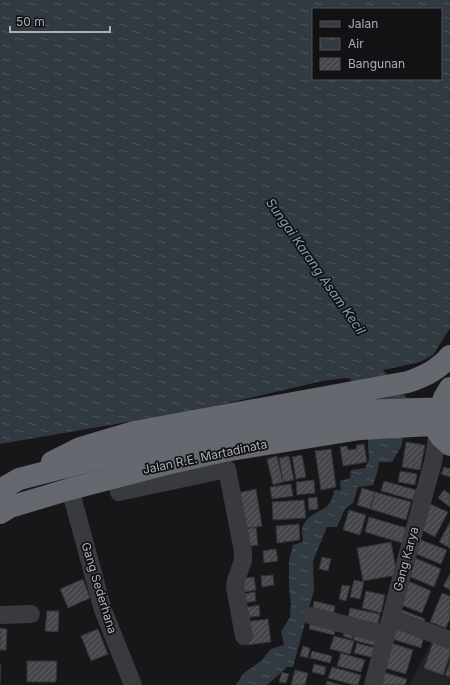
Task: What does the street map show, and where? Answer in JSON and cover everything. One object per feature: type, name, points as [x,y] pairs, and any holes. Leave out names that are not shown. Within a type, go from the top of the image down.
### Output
[{"type":"highway","points":[[354,411],[408,382],[437,369],[450,356]]},
{"type":"highway","points":[[354,411],[437,423],[444,398],[450,388]]},
{"type":"highway","name":"Jalan R.E. Martadinata","points":[[0,513],[10,507],[70,489],[166,464],[224,451],[354,411]]},
{"type":"highway","name":"Jalan R.E. Martadinata","points":[[0,490],[19,479],[155,444],[251,426],[354,411]]},
{"type":"street","name":"Gang Karya","points":[[373,685],[433,462],[437,423]]},
{"type":"street","points":[[117,477],[119,492],[227,469],[243,551],[242,565],[235,587],[244,636]]},
{"type":"street","name":"Gang Sederhana","points":[[70,489],[104,610],[132,685]]},
{"type":"street","points":[[0,615],[31,614]]},
{"type":"street","points":[[312,616],[386,635]]},
{"type":"street","points":[[391,618],[450,640]]},
{"type":"shaded area","points":[[433,639],[450,646],[450,685],[409,685]]},
{"type":"water","name":"Sungai Karang Asam Kecil","points":[[0,0],[450,0],[450,328],[433,355],[420,362],[383,370],[411,403],[401,447],[392,462],[379,462],[373,485],[358,487],[353,503],[345,509],[337,527],[327,527],[313,561],[314,590],[293,667],[287,667],[267,685],[236,685],[243,674],[262,660],[271,649],[284,645],[281,632],[290,617],[291,605],[289,561],[293,545],[303,542],[302,528],[311,516],[329,504],[334,490],[341,490],[340,481],[350,478],[351,470],[365,468],[369,460],[368,424],[352,395],[351,379],[346,378],[322,381],[203,409],[0,444]]},
{"type":"building","points":[[406,442],[425,445],[420,470],[402,467]]},
{"type":"building","points":[[364,444],[367,462],[343,466],[340,447],[347,446],[348,450],[356,449],[357,445]]},
{"type":"building","points":[[331,449],[336,487],[321,490],[315,451]]},
{"type":"building","points":[[302,455],[306,477],[296,479],[292,457]]},
{"type":"building","points":[[277,456],[283,482],[273,485],[267,459]]},
{"type":"building","points":[[289,456],[294,480],[283,482],[279,458]]},
{"type":"building","points":[[444,467],[450,469],[450,477],[441,474]]},
{"type":"building","points":[[400,471],[417,474],[415,485],[398,482]]},
{"type":"building","points":[[314,480],[315,493],[297,495],[296,482]]},
{"type":"building","points":[[384,481],[416,490],[413,500],[381,491]]},
{"type":"building","points":[[291,484],[293,496],[272,499],[270,487]]},
{"type":"building","points":[[362,488],[375,492],[370,509],[357,505]]},
{"type":"building","points":[[256,489],[262,526],[244,529],[237,493]]},
{"type":"building","points":[[444,490],[450,494],[450,507],[438,498]]},
{"type":"building","points":[[375,492],[411,502],[406,520],[370,509]]},
{"type":"building","points":[[317,497],[318,509],[309,510],[308,498]]},
{"type":"building","points":[[304,500],[306,518],[273,520],[272,502]]},
{"type":"building","points":[[430,504],[448,512],[435,537],[418,528]]},
{"type":"building","points":[[349,510],[366,515],[360,535],[343,530]]},
{"type":"building","points":[[369,517],[407,528],[402,543],[365,532]]},
{"type":"building","points":[[450,522],[450,548],[439,542]]},
{"type":"building","points":[[299,524],[300,540],[277,543],[276,526]]},
{"type":"building","points":[[256,527],[258,545],[246,547],[244,529]]},
{"type":"building","points":[[416,538],[447,550],[441,564],[411,552]]},
{"type":"building","points":[[391,542],[397,575],[363,581],[357,548]]},
{"type":"building","points":[[276,549],[278,561],[264,563],[263,551]]},
{"type":"building","points":[[322,557],[331,559],[328,571],[319,569]]},
{"type":"building","points":[[413,557],[441,569],[434,587],[406,575]]},
{"type":"building","points":[[450,574],[450,590],[443,586]]},
{"type":"building","points":[[273,575],[274,585],[262,587],[261,576]]},
{"type":"building","points":[[254,577],[256,590],[238,593],[236,579]]},
{"type":"building","points":[[83,579],[90,598],[68,608],[60,589]]},
{"type":"building","points":[[354,580],[364,582],[360,599],[350,597]]},
{"type":"building","points":[[406,580],[431,591],[422,613],[396,603]]},
{"type":"building","points":[[342,585],[350,586],[346,601],[339,599]]},
{"type":"building","points":[[366,591],[385,595],[381,613],[362,608]]},
{"type":"building","points":[[255,592],[256,601],[239,604],[238,595]]},
{"type":"building","points":[[442,593],[450,596],[450,618],[446,628],[430,622]]},
{"type":"building","points":[[314,601],[335,606],[333,617],[312,612]]},
{"type":"building","points":[[259,605],[260,616],[243,618],[242,608]]},
{"type":"building","points":[[350,608],[380,614],[377,629],[347,622]]},
{"type":"building","points":[[400,609],[425,619],[422,625],[398,615]]},
{"type":"building","points":[[47,611],[59,611],[58,632],[45,631]]},
{"type":"building","points":[[268,619],[271,642],[247,645],[244,622]]},
{"type":"building","points":[[311,619],[336,624],[334,635],[309,629]]},
{"type":"building","points":[[396,624],[425,632],[421,648],[392,639]]},
{"type":"building","points":[[345,626],[355,629],[352,639],[343,636]]},
{"type":"building","points":[[0,628],[7,629],[6,650],[0,650]]},
{"type":"building","points":[[98,629],[108,654],[91,661],[81,636]]},
{"type":"building","points":[[356,630],[382,637],[379,647],[353,640]]},
{"type":"building","points":[[334,636],[354,641],[350,654],[330,649]]},
{"type":"building","points":[[433,642],[450,647],[450,655],[443,675],[424,668]]},
{"type":"building","points":[[357,643],[376,648],[374,658],[354,653]]},
{"type":"building","points":[[391,643],[413,650],[406,674],[384,668]]},
{"type":"building","points":[[303,646],[310,648],[308,658],[300,656]]},
{"type":"building","points":[[312,651],[332,656],[330,663],[310,658]]},
{"type":"building","points":[[341,653],[365,660],[361,672],[337,666]]},
{"type":"building","points":[[27,661],[57,661],[56,682],[27,682]]},
{"type":"building","points":[[450,663],[450,677],[445,675]]},
{"type":"building","points":[[314,664],[326,667],[324,675],[312,672]]},
{"type":"building","points":[[332,667],[361,675],[358,685],[328,678]]},
{"type":"building","points":[[295,670],[308,673],[305,685],[291,685]]},
{"type":"building","points":[[282,672],[289,674],[286,683],[279,682]]},
{"type":"building","points":[[383,672],[407,679],[405,685],[379,685]]},
{"type":"building","points":[[327,681],[341,685],[326,685]]}]
